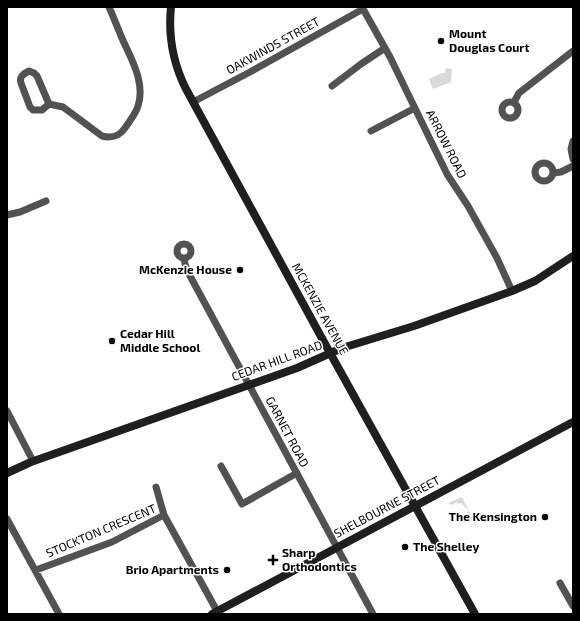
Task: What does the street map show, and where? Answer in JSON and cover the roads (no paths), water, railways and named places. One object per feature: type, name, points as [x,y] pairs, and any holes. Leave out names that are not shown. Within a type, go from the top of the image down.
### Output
[{"type":"main road","name":"MCKENZIE AVENUE","points":[[171,7],[170,35],[174,56],[182,82],[330,354],[476,614]]},
{"type":"main road","name":"CEDAR HILL ROAD","points":[[7,473],[33,461],[297,368],[342,348],[414,326],[512,291],[535,281],[573,256]]},
{"type":"main road","name":"SHELBOURNE STREET","points":[[214,613],[573,422]]},
{"type":"street","points":[[49,104],[63,107],[102,136],[110,138],[116,136],[124,130],[138,108],[141,92],[138,79],[132,60],[109,7]]},
{"type":"street","name":"OAKWINDS STREET","points":[[193,102],[250,72],[362,8]]},
{"type":"street","name":"ARROW ROAD","points":[[362,8],[385,48],[447,174],[468,206],[498,258],[512,291]]},
{"type":"street","points":[[332,86],[385,48]]},
{"type":"street","points":[[514,102],[519,93],[573,51]]},
{"type":"street","points":[[29,71],[37,76],[49,104],[46,108],[37,111],[30,107],[20,79],[22,75],[29,71]]},
{"type":"street","points":[[371,131],[415,108]]},
{"type":"street","points":[[573,141],[571,149],[573,158]]},
{"type":"street","points":[[553,173],[561,172],[573,166]]},
{"type":"street","points":[[7,215],[20,212],[46,201]]},
{"type":"street","name":"GARNET ROAD","points":[[184,258],[184,264],[189,274],[206,302],[249,385],[373,614]]},
{"type":"street","points":[[7,411],[33,461]]},
{"type":"street","points":[[221,466],[242,504],[297,473]]},
{"type":"street","points":[[156,487],[164,515]]},
{"type":"street","name":"STOCKTON CRESCENT","points":[[36,570],[112,542],[164,515],[214,613]]},
{"type":"street","points":[[7,519],[59,614]]},
{"type":"street","points":[[560,583],[573,606]]},
{"type":"place","name":"Mount Douglas Court","points":[[441,41]]},
{"type":"place","name":"McKenzie House","points":[[240,270]]},
{"type":"place","name":"Cedar Hill Middle School","points":[[112,341]]},
{"type":"place","name":"The Kensington","points":[[545,517]]},
{"type":"place","name":"The Shelley","points":[[405,547]]},
{"type":"place","name":"Sharp Orthodontics","points":[[273,560]]},
{"type":"place","name":"Brio Apartments","points":[[227,570]]}]
